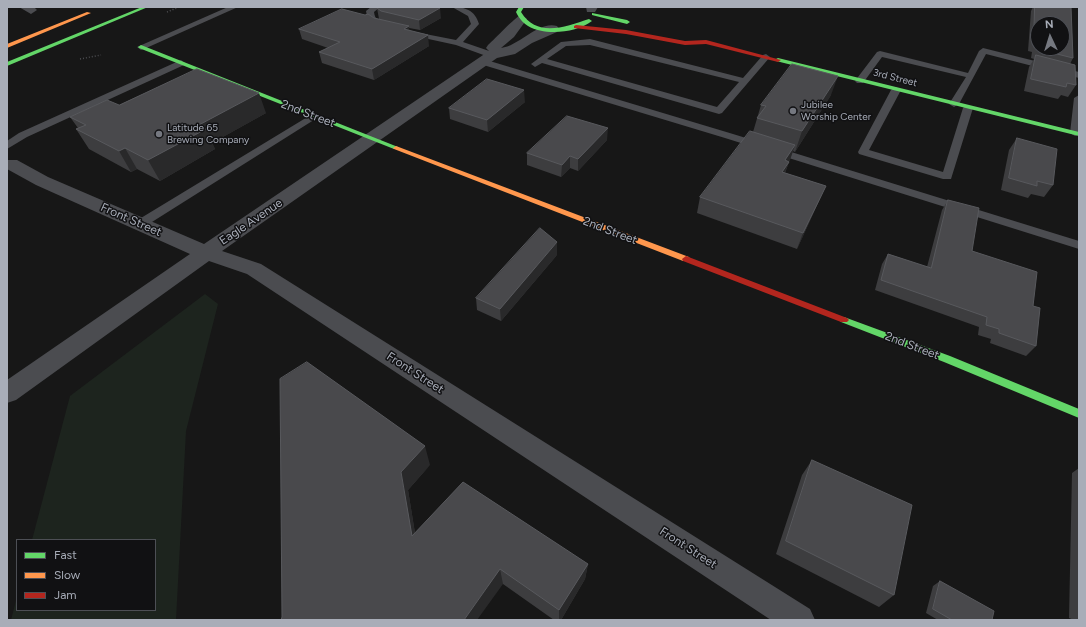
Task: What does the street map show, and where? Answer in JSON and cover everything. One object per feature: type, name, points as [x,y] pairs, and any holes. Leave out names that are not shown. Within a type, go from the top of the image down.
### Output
[{"type":"main road","points":[[7,64],[146,7]]},
{"type":"main road","points":[[7,46],[100,9]]},
{"type":"main road","points":[[518,12],[534,26],[553,29],[576,27],[586,24],[592,19],[592,9],[633,24]]},
{"type":"main road","name":"3rd Street","points":[[576,27],[626,32],[685,42],[706,42],[1077,134]]},
{"type":"main road","name":"3rd Street","points":[[683,33],[697,36],[706,42]]},
{"type":"main road","name":"2nd Street","points":[[141,47],[314,116],[947,359],[1079,414]]},
{"type":"street","name":"Eagle Avenue","points":[[491,56],[493,48],[509,34],[518,12]]},
{"type":"street","name":"Eagle Avenue","points":[[7,393],[206,252],[491,56],[510,51],[527,40],[553,29]]},
{"type":"street","name":"Front Street","points":[[8,157],[42,180],[206,252],[254,269],[799,620]]},
{"type":"lane","points":[[141,47],[234,7]]},
{"type":"lane","points":[[376,7],[370,11],[372,21],[379,25],[391,28]]},
{"type":"lane","points":[[456,7],[469,12],[474,18],[475,24],[458,43]]},
{"type":"lane","points":[[404,31],[458,43],[491,56],[522,74],[1079,245]]},
{"type":"lane","points":[[522,74],[564,44],[590,42],[745,81]]},
{"type":"lane","points":[[954,104],[983,51],[1079,75]]},
{"type":"lane","points":[[860,81],[880,54],[970,76]]},
{"type":"lane","points":[[540,60],[719,111],[766,57]]},
{"type":"lane","points":[[8,157],[23,135],[181,63]]},
{"type":"lane","points":[[896,90],[863,152],[947,177],[968,108]]},
{"type":"lane","points":[[1077,134],[1079,98]]},
{"type":"lane","points":[[140,224],[314,116]]},
{"type":"shaded area","points":[[205,294],[218,304],[186,431],[176,620],[11,620],[16,601],[16,611],[156,611],[156,539],[32,539],[70,396]]},
{"type":"building","points":[[1035,7],[1071,7],[1073,58],[1065,56],[1070,56],[1070,16],[1035,16]]},
{"type":"building","points":[[377,8],[440,8],[419,20],[381,11]]},
{"type":"building","points":[[342,9],[365,15],[368,14],[374,18],[409,26],[404,29],[428,35],[372,69],[319,52],[340,42],[299,29]]},
{"type":"building","points":[[1036,56],[1075,65],[1076,85],[1067,83],[1066,87],[1031,79]]},
{"type":"building","points":[[792,64],[838,76],[802,131],[757,118],[766,106],[761,105]]},
{"type":"building","points":[[197,69],[259,93],[197,126],[206,129],[148,160],[125,148],[119,151],[76,129],[86,125],[70,117],[107,100],[119,105]]},
{"type":"building","points":[[487,79],[524,90],[487,120],[449,108]]},
{"type":"building","points":[[567,116],[608,128],[578,159],[570,156],[562,165],[527,153]]},
{"type":"building","points":[[750,131],[795,145],[785,160],[789,162],[782,172],[826,186],[803,233],[700,197]]},
{"type":"building","points":[[1017,138],[1057,149],[1053,185],[1037,181],[1037,186],[1009,178]]},
{"type":"building","points":[[948,200],[979,208],[972,251],[1037,272],[1033,306],[1040,308],[1036,346],[999,333],[999,329],[986,325],[987,317],[881,280],[888,254],[931,268]]},
{"type":"building","points":[[540,228],[557,242],[500,309],[476,298]]},
{"type":"building","points":[[307,362],[425,446],[401,472],[412,536],[463,482],[588,564],[559,610],[500,569],[464,620],[281,620],[280,379]]},
{"type":"building","points":[[812,460],[912,505],[894,595],[786,541]]},
{"type":"building","points":[[940,581],[994,611],[992,620],[952,620],[933,609]]},
{"type":"traffic: fast","points":[[7,64],[146,7]]},
{"type":"traffic: fast","points":[[522,7],[518,12],[523,20],[531,26],[540,29],[561,30],[581,25],[589,21]]},
{"type":"traffic: fast","points":[[594,14],[627,22]]},
{"type":"traffic: fast","points":[[141,47],[396,148]]},
{"type":"traffic: fast","points":[[778,60],[1079,134]]},
{"type":"traffic: fast","points":[[844,320],[947,359],[1079,414]]},
{"type":"traffic: slow","points":[[7,46],[89,13]]},
{"type":"traffic: slow","points":[[396,148],[686,259]]},
{"type":"traffic: jam","points":[[576,27],[626,32],[685,43],[706,42],[778,60]]},
{"type":"traffic: jam","points":[[686,259],[844,320]]},
{"type":"place","name":"Jubilee Worship Center","points":[[793,111]]},
{"type":"place","name":"Latitude 65 Brewing Company","points":[[159,134]]}]
